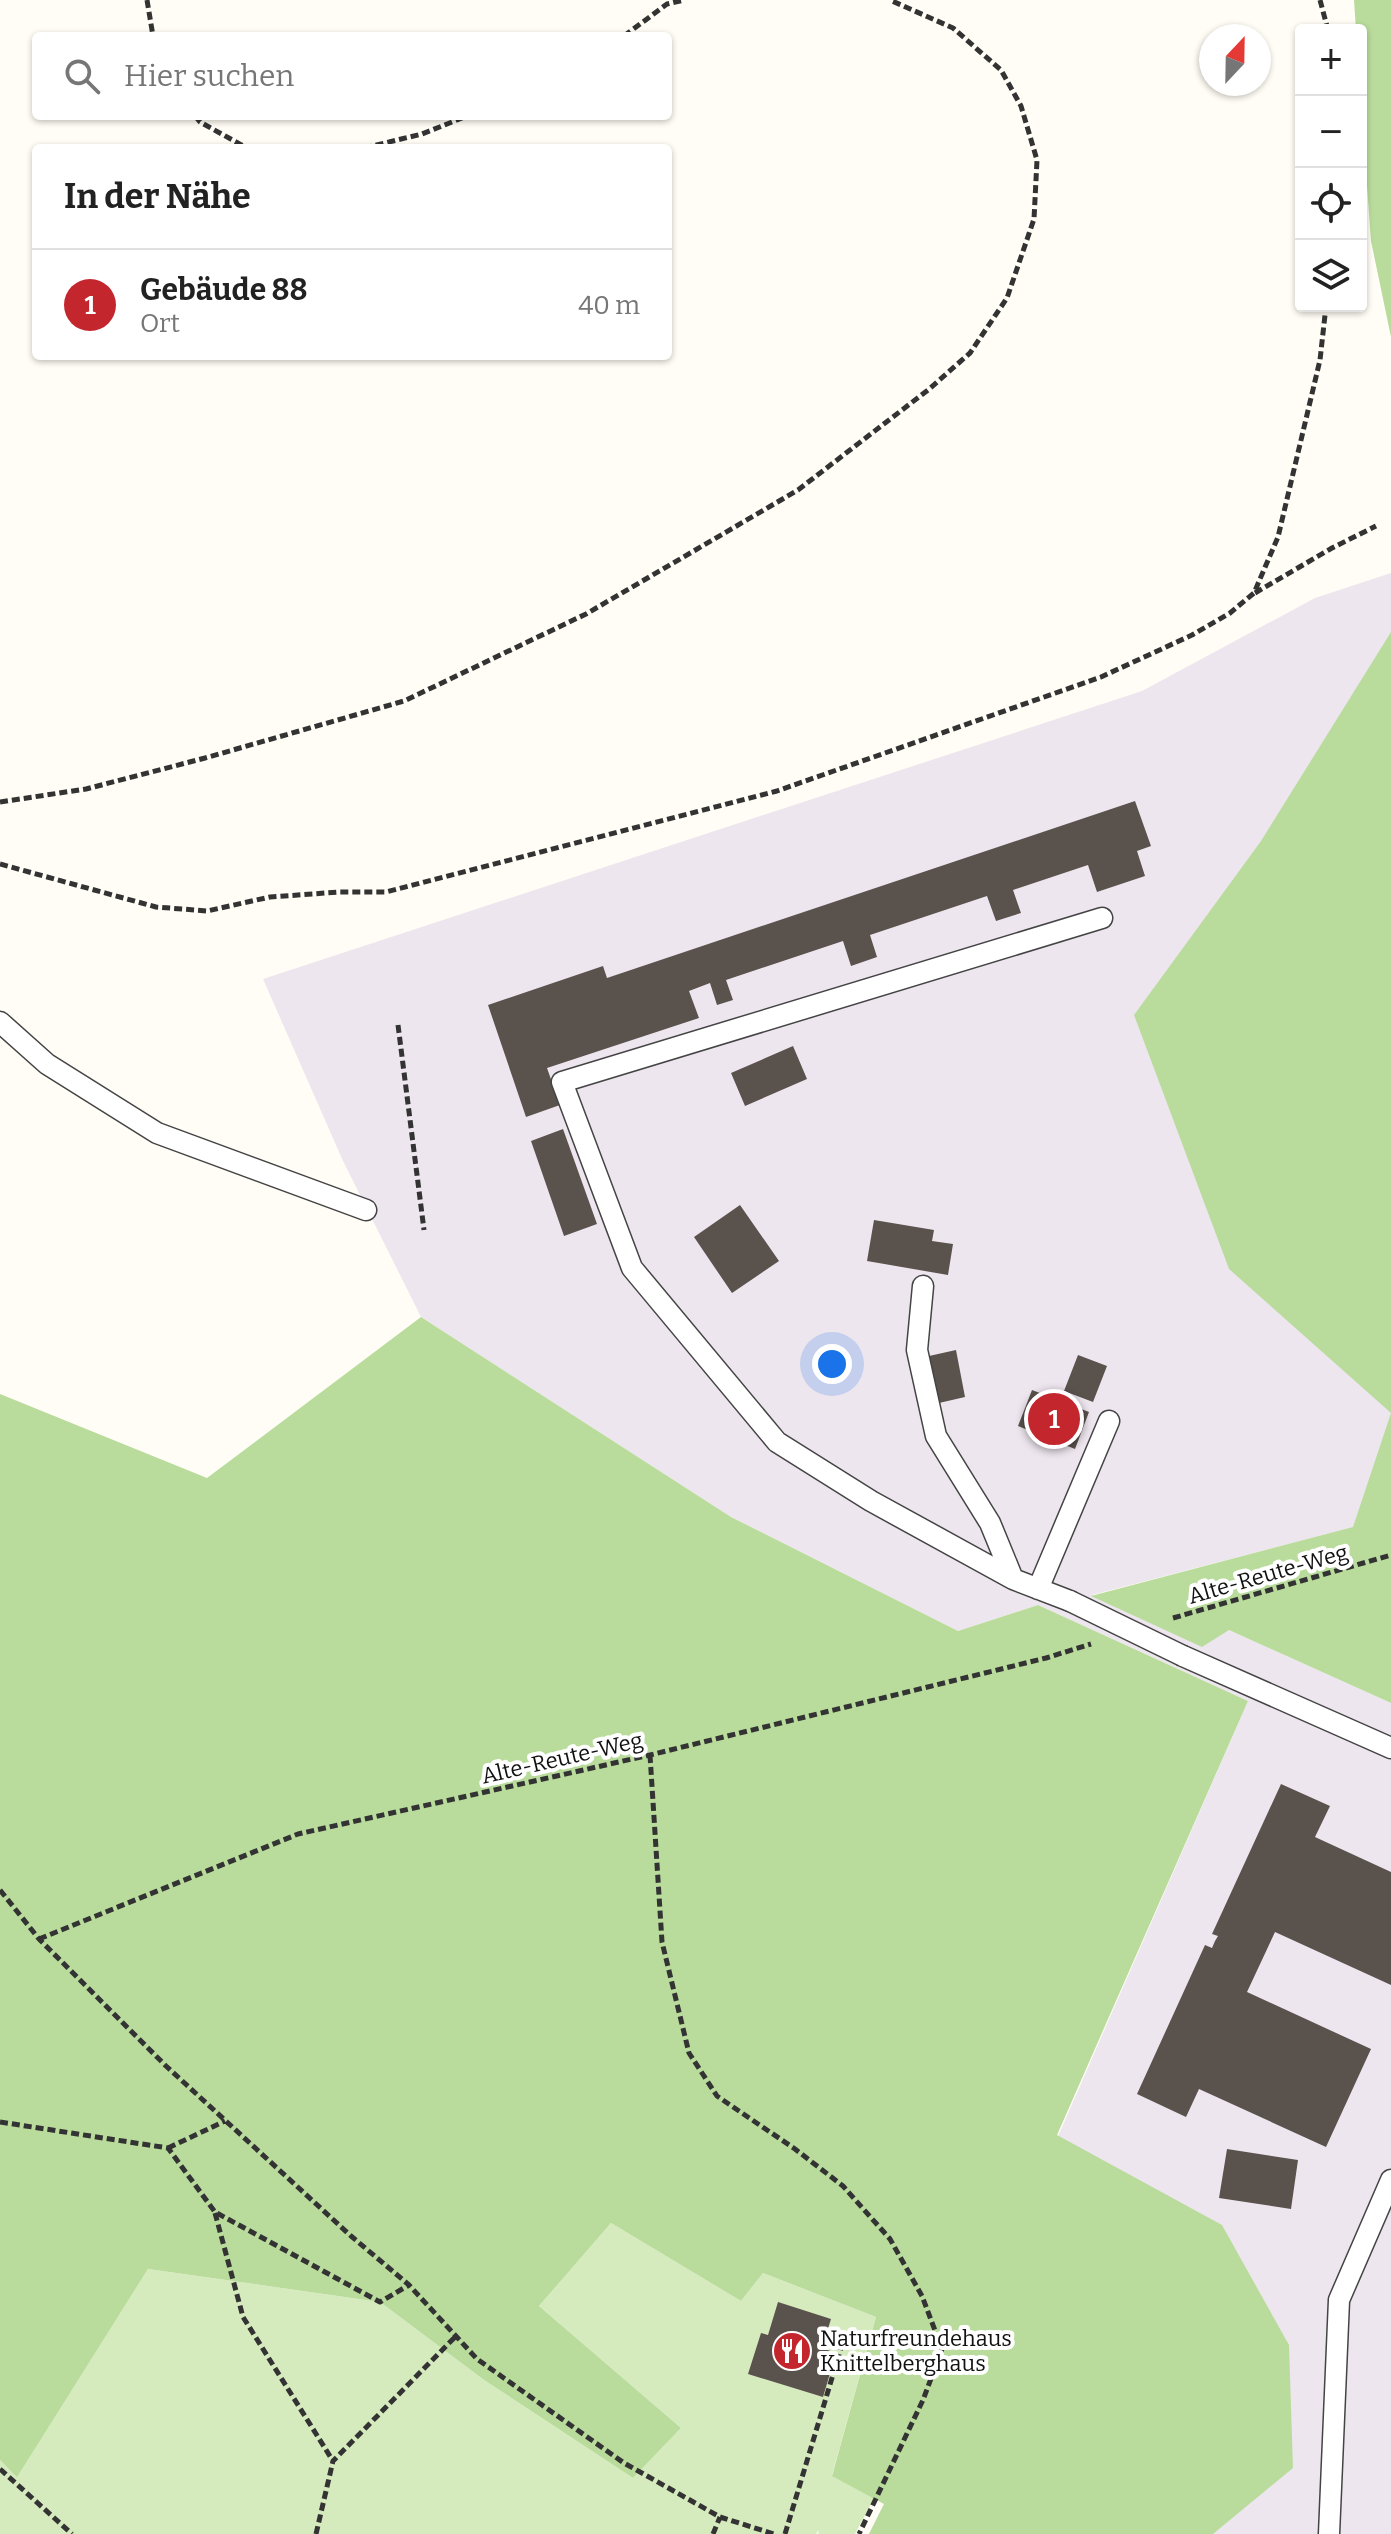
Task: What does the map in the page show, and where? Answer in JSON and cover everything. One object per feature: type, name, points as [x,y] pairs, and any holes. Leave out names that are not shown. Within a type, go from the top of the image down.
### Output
[{"type":"lane","points":[[1102,918],[562,1082],[632,1268],[777,1442],[871,1501],[1013,1579],[1070,1601],[1183,1656],[1391,1748]]},
{"type":"lane","points":[[0,1022],[47,1064],[157,1133],[366,1210]]},
{"type":"lane","points":[[923,1286],[917,1350],[936,1436],[990,1523],[1013,1579]]},
{"type":"lane","points":[[1038,1589],[1109,1421]]},
{"type":"lane","points":[[1329,2534],[1339,2300],[1391,2180]]},
{"type":"path","points":[[147,0],[152,32]]},
{"type":"path","points":[[629,32],[667,4],[684,0]]},
{"type":"path","points":[[0,802],[86,789],[404,701],[586,614],[798,490],[928,390],[970,353],[1007,298],[1034,219],[1037,160],[1021,106],[1001,70],[953,28],[890,0]]},
{"type":"path","points":[[1320,0],[1326,24]]},
{"type":"path","points":[[198,120],[240,144]]},
{"type":"path","points":[[381,144],[422,134],[457,120]]},
{"type":"path","points":[[1254,593],[1278,537],[1298,460],[1320,360],[1325,312]]},
{"type":"path","points":[[0,864],[156,907],[207,911],[270,897],[386,892],[777,791],[1101,677],[1192,635],[1230,613],[1254,593],[1376,526]]},
{"type":"path","points":[[398,1025],[424,1230]]},
{"type":"path","name":"Alte-Reute-Weg","points":[[1168,1620],[1391,1555]]},
{"type":"path","name":"Alte-Reute-Weg","points":[[39,1939],[298,1834],[650,1755],[1046,1658],[1102,1640]]},
{"type":"path","points":[[650,1755],[662,1942],[689,2053],[717,2096],[843,2186],[890,2239],[922,2296],[942,2349],[923,2400],[859,2534]]},
{"type":"path","points":[[0,1890],[39,1939],[166,2066],[351,2236],[409,2285],[477,2359],[624,2463],[720,2517],[774,2534]]},
{"type":"path","points":[[0,2122],[168,2148],[225,2121]]},
{"type":"path","points":[[168,2148],[215,2212],[243,2317],[333,2461]]},
{"type":"path","points":[[215,2212],[380,2302],[409,2285]]},
{"type":"path","points":[[316,2534],[333,2461],[456,2336]]},
{"type":"path","points":[[785,2534],[844,2338]]},
{"type":"path","points":[[0,2469],[72,2534]]},
{"type":"path","points":[[713,2534],[720,2517]]},
{"type":"shaded area","points":[[1391,573],[1391,1519],[1092,1595],[1229,1630],[1391,1703],[1391,2534],[869,2534],[990,2292],[1248,1701],[1038,1605],[958,1631],[731,1517],[421,1317],[343,1161],[263,979],[1142,691],[1315,598]]},
{"type":"green space","points":[[1354,0],[1391,0],[1391,337],[1371,241],[1367,185],[1367,24],[1356,24]]},
{"type":"green space","points":[[1391,632],[1391,1413],[1229,1269],[1134,1015],[1261,841]]},
{"type":"green space","points":[[421,1317],[731,1517],[958,1631],[1038,1605],[1248,1701],[1057,2135],[1222,2225],[1289,2345],[1293,2468],[1213,2534],[869,2534],[884,2504],[832,2476],[876,2317],[763,2273],[741,2301],[611,2223],[539,2306],[681,2428],[633,2478],[484,2380],[380,2302],[148,2269],[17,2477],[0,2460],[0,1394],[207,1478]]},
{"type":"green space","points":[[1391,1413],[1391,1703],[1229,1630],[1202,1647],[1091,1596],[1353,1527]]},
{"type":"green space","points":[[611,2223],[741,2301],[763,2273],[876,2317],[832,2475],[874,2498],[855,2534],[818,2534],[819,2530],[816,2534],[0,2534],[0,2460],[17,2476],[148,2269],[380,2302],[484,2380],[633,2478],[681,2428],[539,2306]]},
{"type":"building","points":[[1135,801],[1151,846],[1137,851],[1145,876],[1097,892],[1088,865],[1013,890],[1021,913],[996,921],[987,896],[870,935],[877,957],[851,966],[843,941],[726,980],[733,1000],[717,1005],[710,983],[689,991],[699,1018],[547,1068],[560,1105],[526,1117],[488,1005],[603,966],[607,978]]},
{"type":"building","points":[[793,1046],[807,1079],[745,1106],[731,1073]]},
{"type":"building","points":[[563,1129],[597,1224],[564,1236],[531,1141]]},
{"type":"building","points":[[740,1205],[779,1261],[732,1293],[694,1237]]},
{"type":"building","points":[[874,1220],[934,1230],[932,1241],[953,1244],[948,1275],[867,1261]]},
{"type":"building","points":[[956,1350],[965,1397],[939,1403],[929,1356]]},
{"type":"building","points":[[1078,1355],[1107,1366],[1093,1402],[1064,1391]]},
{"type":"building","points":[[1032,1390],[1089,1412],[1075,1449],[1018,1426]]},
{"type":"building","points":[[1281,1784],[1330,1806],[1315,1837],[1391,1872],[1391,1985],[1275,1932],[1247,1992],[1371,2049],[1326,2147],[1199,2089],[1186,2117],[1137,2094],[1205,1945],[1212,1948],[1218,1936],[1212,1934]]},
{"type":"building","points":[[1227,2149],[1298,2160],[1291,2209],[1219,2198]]},
{"type":"building","name":"Naturfreundehaus Knittelberghaus","points":[[778,2302],[831,2319],[822,2348],[836,2353],[823,2397],[748,2374],[761,2333],[768,2335]]},
{"type":"place","name":"Gebäude 88","points":[[1054,1419]]},
{"type":"place","name":"Naturfreundehaus Knittelberghaus","points":[[792,2351]]}]
